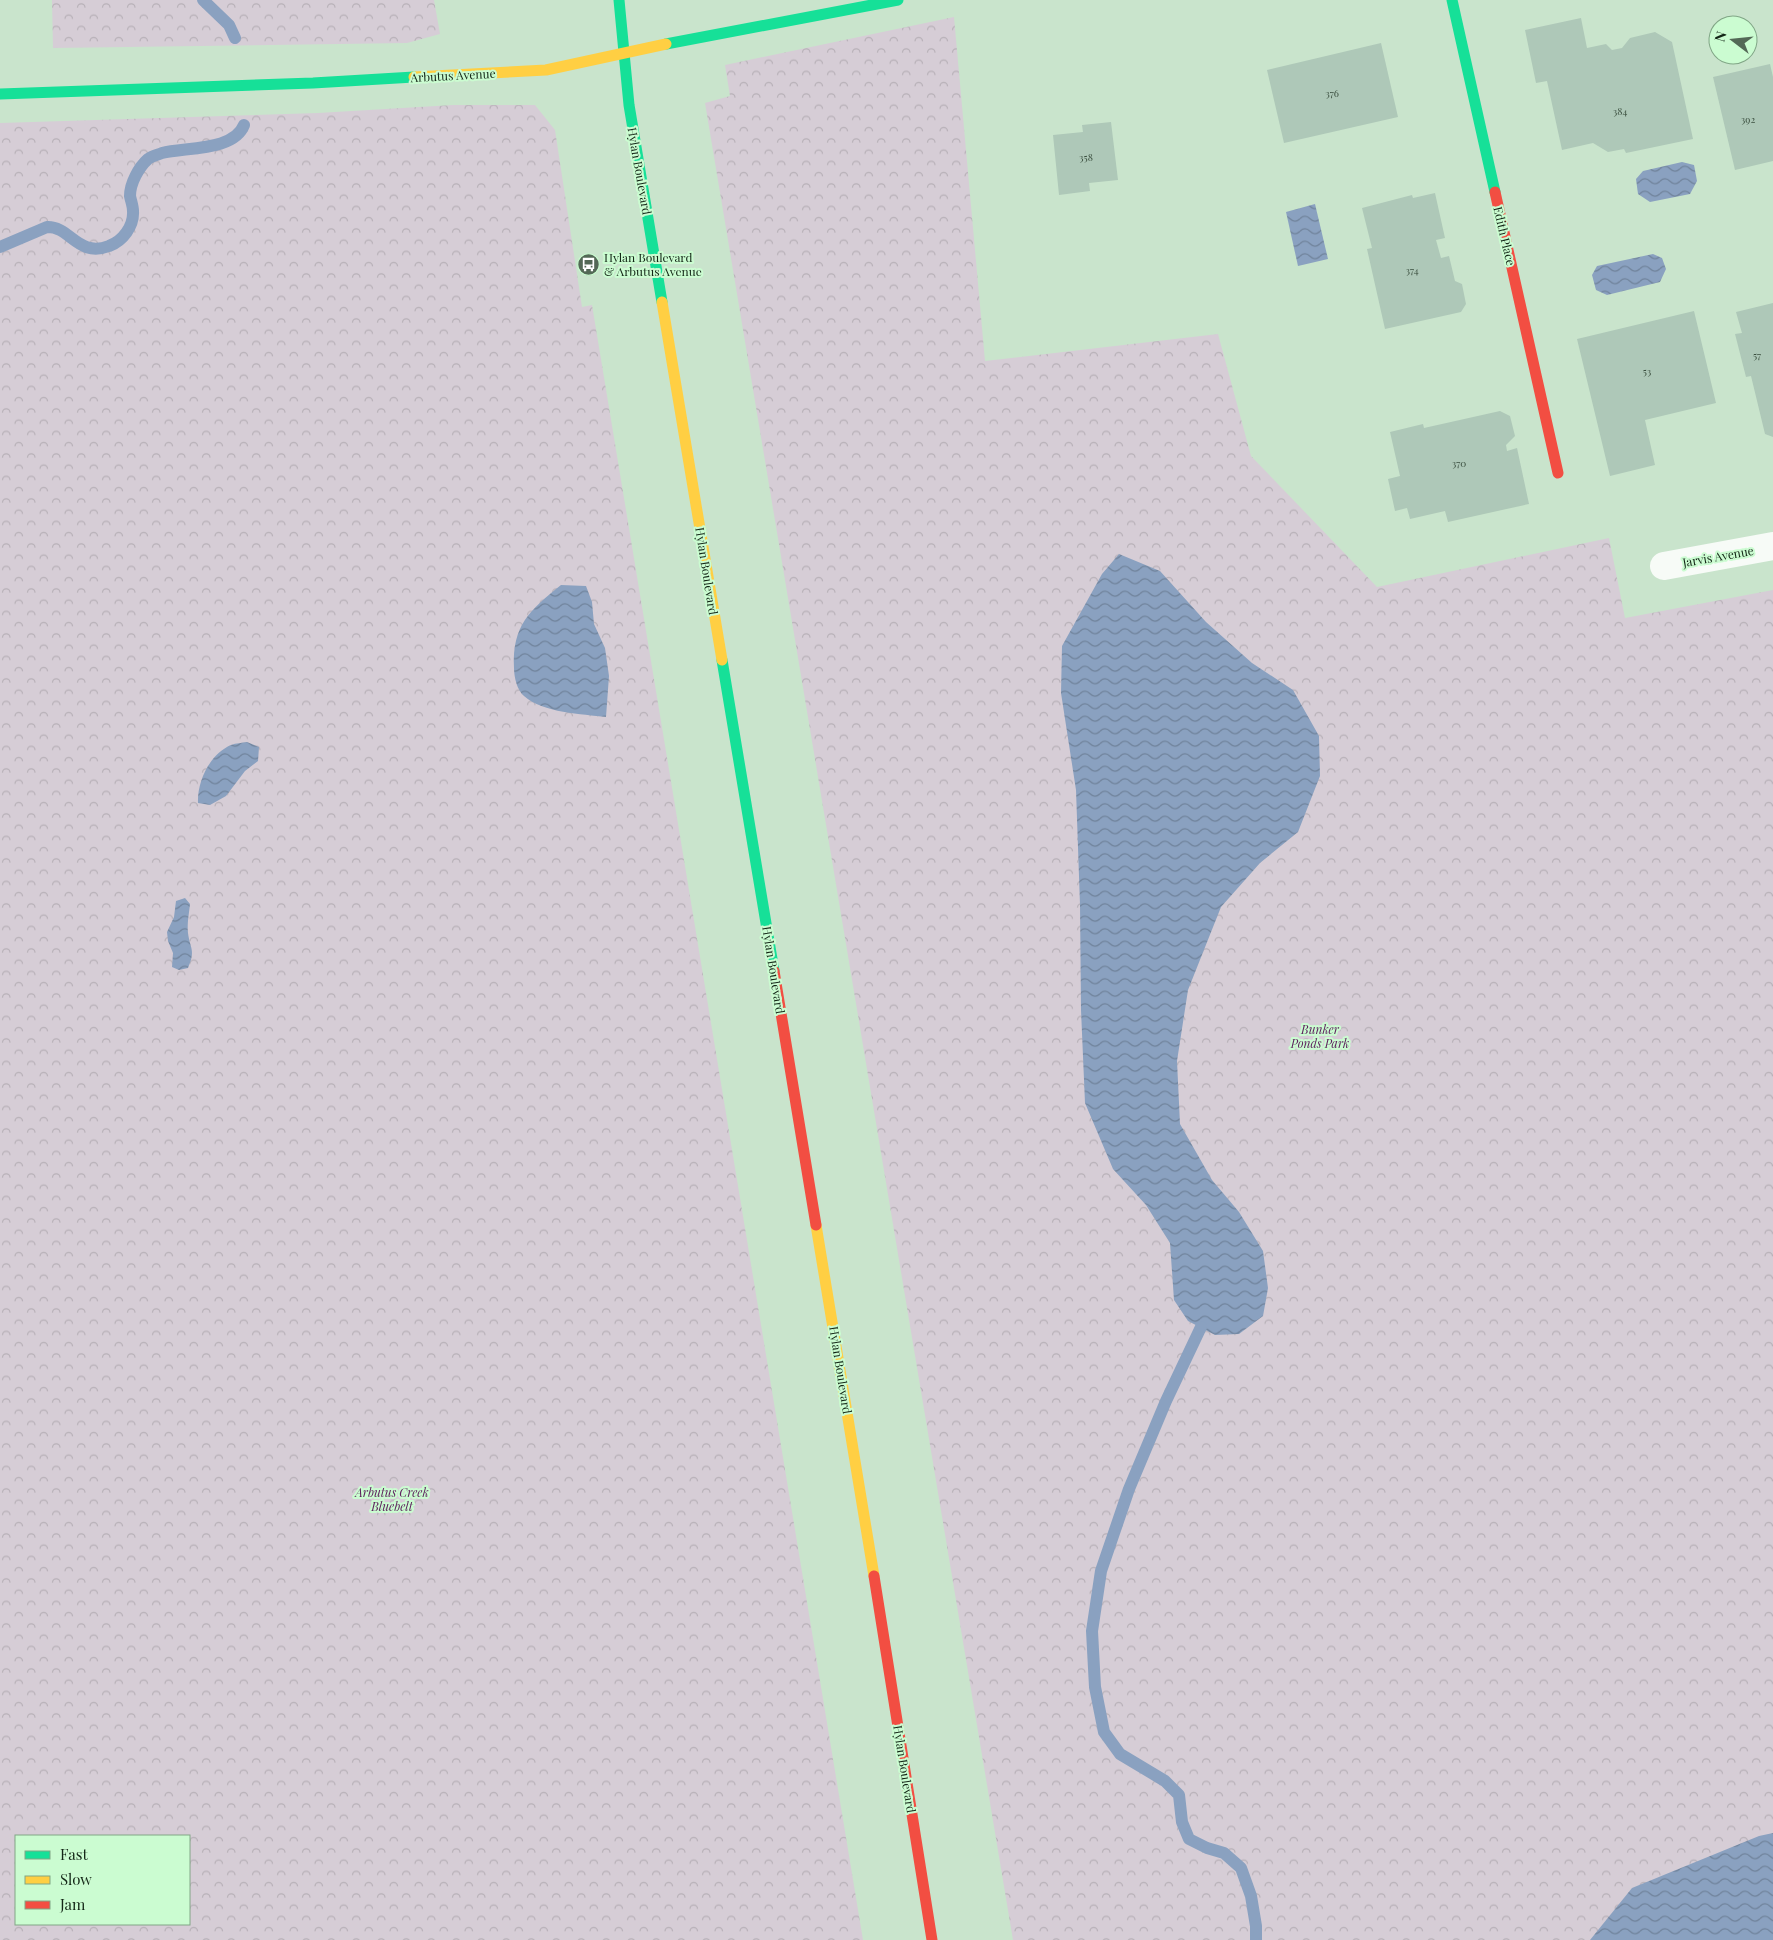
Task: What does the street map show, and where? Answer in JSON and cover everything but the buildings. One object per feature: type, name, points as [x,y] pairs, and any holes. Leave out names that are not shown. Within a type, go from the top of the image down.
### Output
[{"type":"main road","name":"Hylan Boulevard","points":[[620,0],[629,105],[854,1449],[932,1940]]},
{"type":"main road","name":"Arbutus Avenue","points":[[0,94],[313,83],[546,70],[625,52],[898,0]]},
{"type":"main road","name":"Edith Place","points":[[1452,0],[1558,473]]},
{"type":"street","name":"Jarvis Avenue","points":[[1664,566],[1773,546]]},
{"type":"green space","points":[[52,0],[434,0],[440,34],[407,43],[53,48]]},
{"type":"green space","name":"Bunker Ponds Park","points":[[954,17],[985,361],[1218,334],[1251,456],[1377,587],[1609,538],[1625,618],[1773,590],[1773,1940],[1013,1940],[705,103],[730,96],[725,65]]},
{"type":"green space","name":"Arbutus Creek Bluebelt","points":[[453,105],[535,105],[555,130],[582,307],[592,305],[863,1940],[0,1940],[0,123],[318,113]]},
{"type":"water","points":[[1682,162],[1694,165],[1697,181],[1690,194],[1650,202],[1638,194],[1636,179],[1643,171]]},
{"type":"water","points":[[1315,204],[1328,259],[1298,266],[1286,212]]},
{"type":"water","points":[[1653,254],[1662,258],[1666,269],[1660,282],[1607,295],[1596,290],[1592,275],[1597,266]]},
{"type":"water","points":[[1119,554],[1160,571],[1206,622],[1252,663],[1293,690],[1319,736],[1320,776],[1298,832],[1260,863],[1221,907],[1188,990],[1177,1061],[1180,1124],[1212,1180],[1239,1212],[1263,1251],[1268,1288],[1263,1316],[1239,1334],[1215,1335],[1188,1321],[1174,1300],[1170,1243],[1146,1205],[1113,1169],[1085,1103],[1076,790],[1061,693],[1062,646],[1102,574]]},
{"type":"water","points":[[561,585],[586,586],[592,602],[594,624],[605,648],[609,676],[606,717],[563,712],[541,706],[524,696],[516,683],[514,653],[520,629],[540,602]]},
{"type":"water","points":[[247,742],[259,747],[258,761],[245,771],[226,796],[210,805],[198,803],[202,777],[211,762],[231,745]]},
{"type":"water","points":[[185,898],[190,904],[188,929],[192,953],[188,968],[179,970],[172,967],[173,953],[168,941],[167,932],[174,917],[176,901]]},
{"type":"water","points":[[1773,1833],[1773,1940],[1590,1940],[1632,1888],[1759,1836]]},
{"type":"waterway","points":[[203,0],[229,25],[235,38]]},
{"type":"waterway","points":[[0,247],[47,227],[62,231],[89,248],[98,249],[114,244],[123,237],[130,227],[133,217],[130,196],[133,181],[141,166],[148,159],[162,153],[220,144],[230,140],[239,133],[244,125]]},
{"type":"waterway","points":[[1201,1327],[1166,1401],[1129,1489],[1101,1571],[1092,1631],[1095,1687],[1104,1732],[1120,1754],[1165,1781],[1179,1795],[1182,1822],[1189,1839],[1207,1848],[1224,1853],[1241,1868],[1251,1896],[1256,1926],[1256,1940]]},
{"type":"traffic: fast","points":[[619,0],[629,105],[662,302]]},
{"type":"traffic: fast","points":[[666,44],[898,0]]},
{"type":"traffic: fast","points":[[1452,0],[1495,192]]},
{"type":"traffic: fast","points":[[0,94],[313,83],[414,77]]},
{"type":"traffic: fast","points":[[722,660],[774,971]]},
{"type":"traffic: slow","points":[[414,77],[546,70],[666,44]]},
{"type":"traffic: slow","points":[[662,302],[722,660]]},
{"type":"traffic: slow","points":[[816,1225],[874,1576]]},
{"type":"traffic: jam","points":[[1495,192],[1558,473]]},
{"type":"traffic: jam","points":[[774,971],[816,1225]]},
{"type":"traffic: jam","points":[[874,1576],[932,1940]]},
{"type":"place","name":"Hylan Boulevard & Arbutus Avenue","points":[[588,264]]}]
